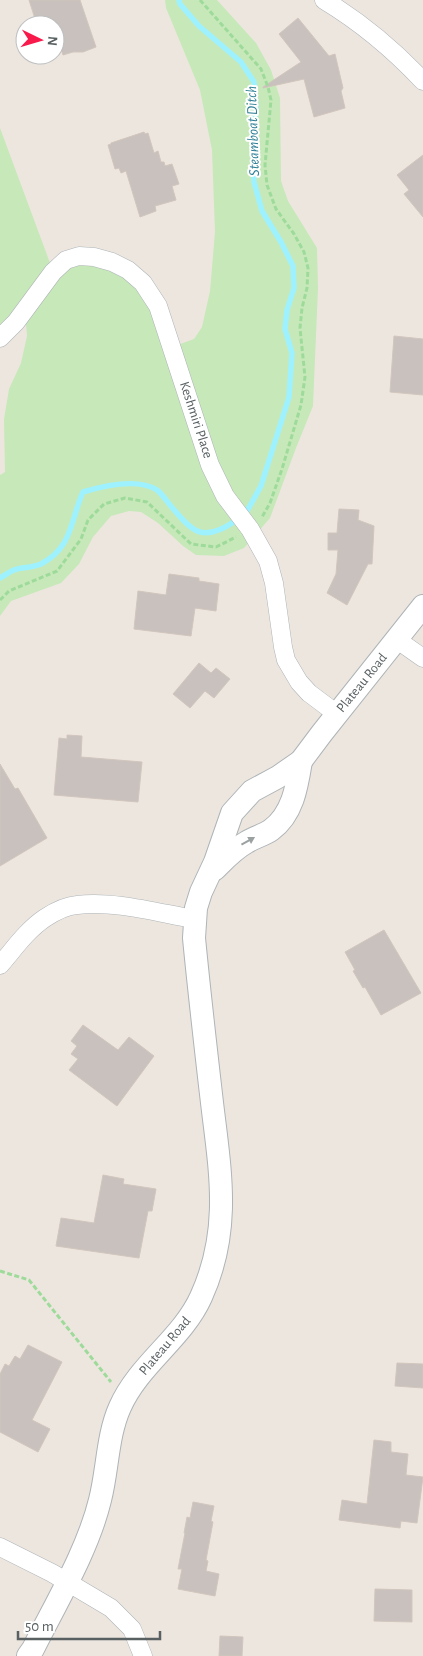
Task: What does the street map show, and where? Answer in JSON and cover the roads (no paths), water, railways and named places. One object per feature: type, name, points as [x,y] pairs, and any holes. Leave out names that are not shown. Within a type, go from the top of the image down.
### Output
[{"type":"street","points":[[324,0],[349,15],[377,36],[400,56],[423,81]]},
{"type":"street","name":"Keshmiri Place","points":[[0,338],[16,322],[53,272],[66,260],[79,256],[94,257],[112,262],[128,270],[143,283],[158,306],[210,465],[225,496],[250,529],[268,561],[274,584],[282,647],[286,660],[298,682],[309,693],[337,714]]},
{"type":"street","name":"Plateau Road","points":[[28,1656],[81,1554],[100,1500],[110,1440],[121,1405],[130,1389],[190,1317],[208,1280],[215,1259],[220,1232],[222,1189],[197,969],[194,919],[201,892],[211,873],[232,813],[241,801],[252,791],[278,777],[301,761],[423,606]]},
{"type":"street","points":[[396,639],[423,658]]},
{"type":"street","name":"Plateau Road","points":[[211,873],[237,848],[270,830],[281,821],[295,795],[301,761]]},
{"type":"street","points":[[0,965],[30,930],[60,909],[76,905],[113,905],[194,919]]},
{"type":"street","points":[[0,1548],[111,1608],[132,1629],[143,1656]]},
{"type":"waterway","name":"Steamboat Ditch","points":[[179,0],[180,4],[199,26],[241,62],[254,82],[256,107],[253,151],[254,182],[262,211],[293,266],[294,288],[287,310],[285,329],[292,353],[289,397],[261,486],[247,511]]},
{"type":"waterway","name":"Steamboat Ditch","points":[[0,578],[14,570],[41,564],[59,550],[69,533],[83,492],[100,487],[120,484],[149,486],[157,490],[185,522],[198,531],[214,532],[235,521]]}]
